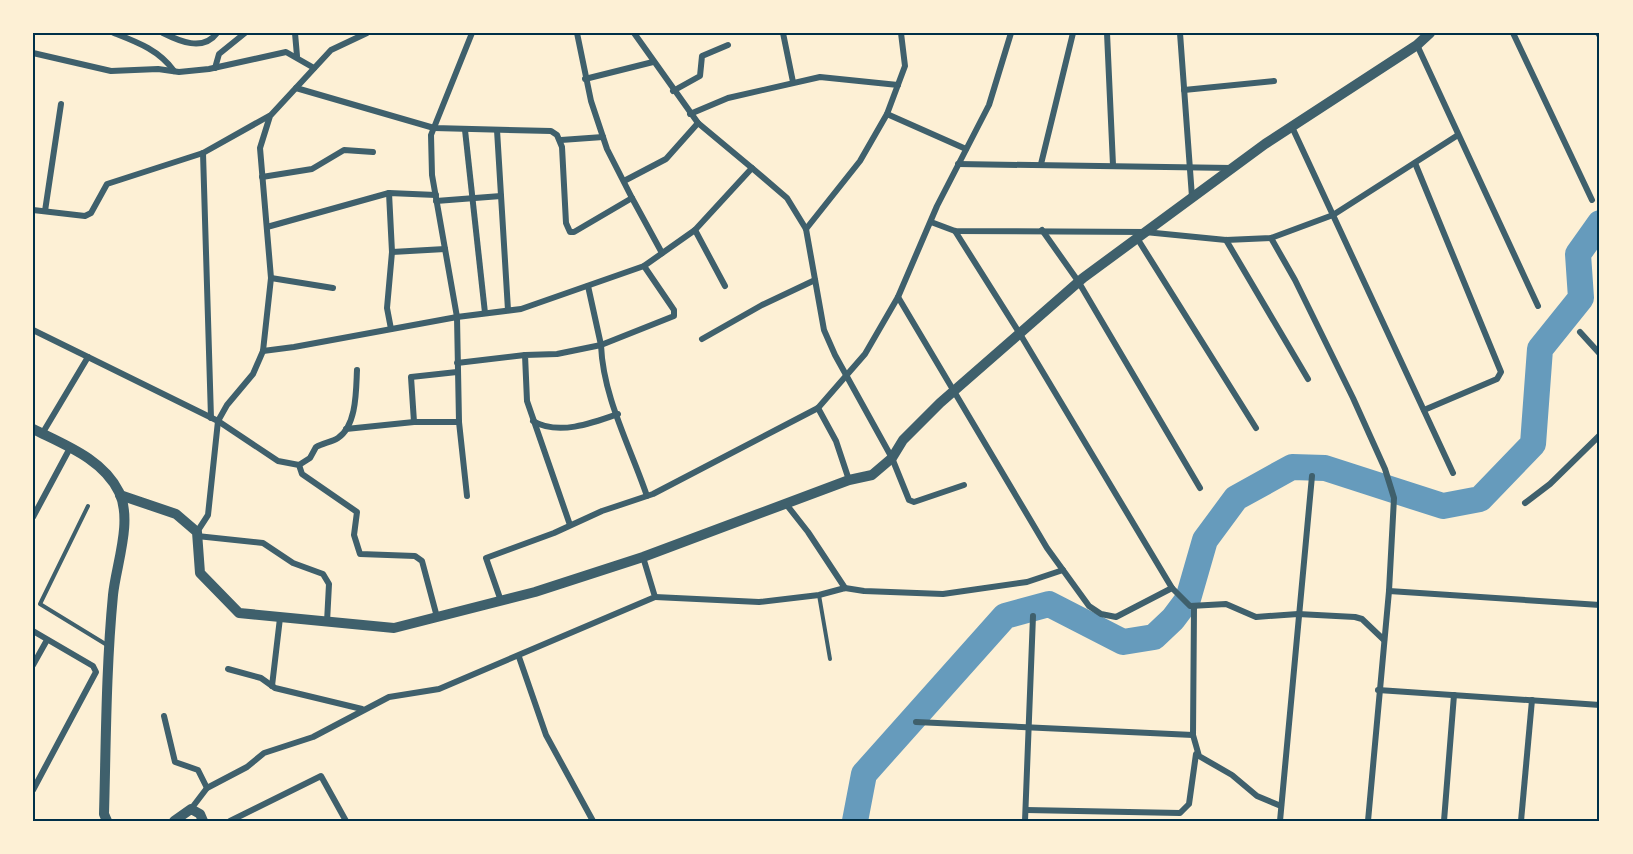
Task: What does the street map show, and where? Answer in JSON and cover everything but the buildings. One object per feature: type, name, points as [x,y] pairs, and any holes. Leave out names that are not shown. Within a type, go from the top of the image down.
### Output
[{"type":"street","points":[[114,33],[154,51],[165,58],[174,71]]},
{"type":"street","points":[[163,33],[184,44],[204,43],[216,33]]},
{"type":"street","points":[[215,68],[219,54],[245,33]]},
{"type":"street","points":[[296,33],[297,57]]},
{"type":"street","points":[[33,210],[85,216],[91,213],[104,187],[113,180],[203,153],[270,116],[331,50],[367,33]]},
{"type":"street","points":[[467,496],[459,422],[457,317],[436,198],[431,135],[472,33]]},
{"type":"street","points":[[577,33],[585,79],[603,137],[632,198],[662,253]]},
{"type":"street","points":[[634,33],[690,114],[787,198],[806,229],[824,330],[835,355],[892,458],[911,501],[964,485]]},
{"type":"street","points":[[783,33],[793,82]]},
{"type":"street","points":[[806,229],[860,161],[887,114],[905,66],[901,33]]},
{"type":"street","points":[[501,601],[486,558],[602,511],[647,496],[699,472],[818,408],[848,376],[865,354],[898,297],[958,164],[988,105],[1011,33]]},
{"type":"street","points":[[1041,164],[1073,33]]},
{"type":"street","points":[[1107,33],[1113,165]]},
{"type":"street","points":[[1180,33],[1192,197]]},
{"type":"street","points":[[270,116],[260,148],[271,278],[263,351],[253,374],[227,405],[218,421],[208,514],[197,534],[200,573],[239,613],[393,628],[501,601],[643,557],[849,480],[872,475],[892,458],[903,440],[940,403],[1078,281],[1233,168],[1417,45],[1430,33]]},
{"type":"street","points":[[1513,33],[1592,200]]},
{"type":"street","points":[[673,91],[700,76],[702,56],[728,45]]},
{"type":"street","points":[[1417,45],[1538,306]]},
{"type":"street","points":[[33,53],[111,71],[174,71],[215,68],[276,52],[286,52],[314,68]]},
{"type":"street","points":[[585,79],[653,62]]},
{"type":"street","points":[[690,114],[728,98],[820,77],[842,77],[898,85]]},
{"type":"street","points":[[1184,90],[1274,81]]},
{"type":"street","points":[[296,88],[434,128],[551,131],[561,140],[566,223],[570,232],[574,232],[632,198]]},
{"type":"street","points":[[45,211],[61,104]]},
{"type":"street","points":[[887,114],[966,149]]},
{"type":"street","points":[[624,181],[666,159],[698,123]]},
{"type":"street","points":[[1292,127],[1453,473]]},
{"type":"street","points":[[465,130],[485,313]]},
{"type":"street","points":[[497,130],[508,310]]},
{"type":"street","points":[[931,222],[955,231],[1042,230],[1226,240],[1271,238],[1333,215],[1458,135]]},
{"type":"street","points":[[561,140],[603,137]]},
{"type":"street","points":[[262,177],[312,169],[344,150],[373,152]]},
{"type":"street","points":[[203,153],[211,418]]},
{"type":"street","points":[[1415,163],[1501,372],[1497,379],[1424,410]]},
{"type":"street","points":[[958,164],[1233,168]]},
{"type":"street","points":[[263,351],[457,317],[521,309],[644,266],[695,230],[752,168]]},
{"type":"street","points":[[267,227],[389,193],[473,200],[501,196]]},
{"type":"street","points":[[389,193],[392,252],[387,308],[391,329]]},
{"type":"street","points":[[695,230],[725,286]]},
{"type":"street","points":[[1042,230],[1078,281],[1200,488]]},
{"type":"street","points":[[955,231],[1020,334],[1174,590],[1186,604],[1194,607],[1226,604],[1256,617],[1298,614],[1355,617],[1362,619],[1384,640]]},
{"type":"street","points":[[1141,234],[1256,428]]},
{"type":"street","points":[[1271,238],[1295,280],[1385,469],[1394,498],[1389,591],[1378,690],[1368,821]]},
{"type":"street","points":[[1226,240],[1308,379]]},
{"type":"street","points":[[392,252],[445,249]]},
{"type":"street","points":[[457,363],[525,355],[557,354],[601,345],[674,316],[674,310],[644,266]]},
{"type":"street","points":[[271,278],[333,288]]},
{"type":"street","points":[[702,339],[762,305],[815,280]]},
{"type":"street","points":[[588,286],[601,345],[602,367],[608,397],[618,414],[647,496]]},
{"type":"street","points":[[898,297],[1047,548],[1089,606],[1108,617],[1123,615],[1174,590]]},
{"type":"street","points":[[33,330],[218,421],[278,460],[299,465],[310,458],[316,447],[336,440],[346,429],[355,402],[357,370]]},
{"type":"street","points":[[1580,332],[1600,354]]},
{"type":"street","points":[[525,355],[527,401],[570,525]]},
{"type":"street","points":[[88,357],[37,431],[107,471],[120,495],[124,530],[113,595],[110,646],[104,814],[107,821]]},
{"type":"street","points":[[414,422],[411,377],[457,372]]},
{"type":"street","points":[[818,408],[836,441],[849,480]]},
{"type":"street","points":[[533,420],[548,427],[561,427],[594,422],[618,414]]},
{"type":"street","points":[[346,429],[414,422],[459,422]]},
{"type":"street","points":[[1526,503],[1550,484],[1600,435]]},
{"type":"street","points":[[33,517],[70,448]]},
{"type":"street","points":[[299,465],[302,474],[357,512],[354,535],[360,554],[415,556],[422,561],[437,617]]},
{"type":"street","points":[[1280,821],[1312,477]]},
{"type":"street","points":[[120,495],[176,514],[197,534],[263,543],[293,563],[323,574],[329,584],[327,623]]},
{"type":"street","points":[[786,504],[808,532],[845,588]]},
{"type":"street","points":[[643,557],[655,597]]},
{"type":"street","points":[[174,821],[191,809],[207,788],[247,766],[264,753],[313,737],[362,709],[389,697],[439,689],[519,657],[655,597],[759,602],[819,595],[845,588],[864,591],[943,594],[1027,582],[1063,570]]},
{"type":"street","points":[[1389,591],[1600,605]]},
{"type":"street","points":[[1026,810],[1171,815],[1180,813],[1188,804],[1196,754],[1193,735],[1194,607]]},
{"type":"street","points":[[1025,821],[1033,616]]},
{"type":"street","points":[[272,686],[280,618]]},
{"type":"street","points":[[33,631],[93,666],[96,672],[33,790]]},
{"type":"street","points":[[33,665],[47,639]]},
{"type":"street","points":[[519,657],[546,735],[593,821]]},
{"type":"street","points":[[228,669],[261,678],[272,686],[318,700],[362,709]]},
{"type":"street","points":[[1378,690],[1600,705]]},
{"type":"street","points":[[1444,821],[1454,695]]},
{"type":"street","points":[[1521,821],[1532,700]]},
{"type":"street","points":[[164,716],[175,762],[198,770],[207,788]]},
{"type":"street","points":[[916,722],[1193,735]]},
{"type":"street","points":[[1196,754],[1232,775],[1257,796],[1281,806]]},
{"type":"street","points":[[230,821],[321,777],[346,821]]},
{"type":"street","points":[[191,809],[200,814],[203,821]]},
{"type":"lane","points":[[88,506],[40,604],[110,646]]},
{"type":"lane","points":[[819,595],[830,659]]},
{"type":"waterway","points":[[855,821],[864,774],[1005,616],[1049,604],[1123,642],[1154,637],[1173,619],[1188,599],[1205,540],[1236,498],[1292,467],[1325,468],[1443,506],[1480,499],[1533,444],[1540,349],[1581,298],[1578,254],[1600,223]]}]
